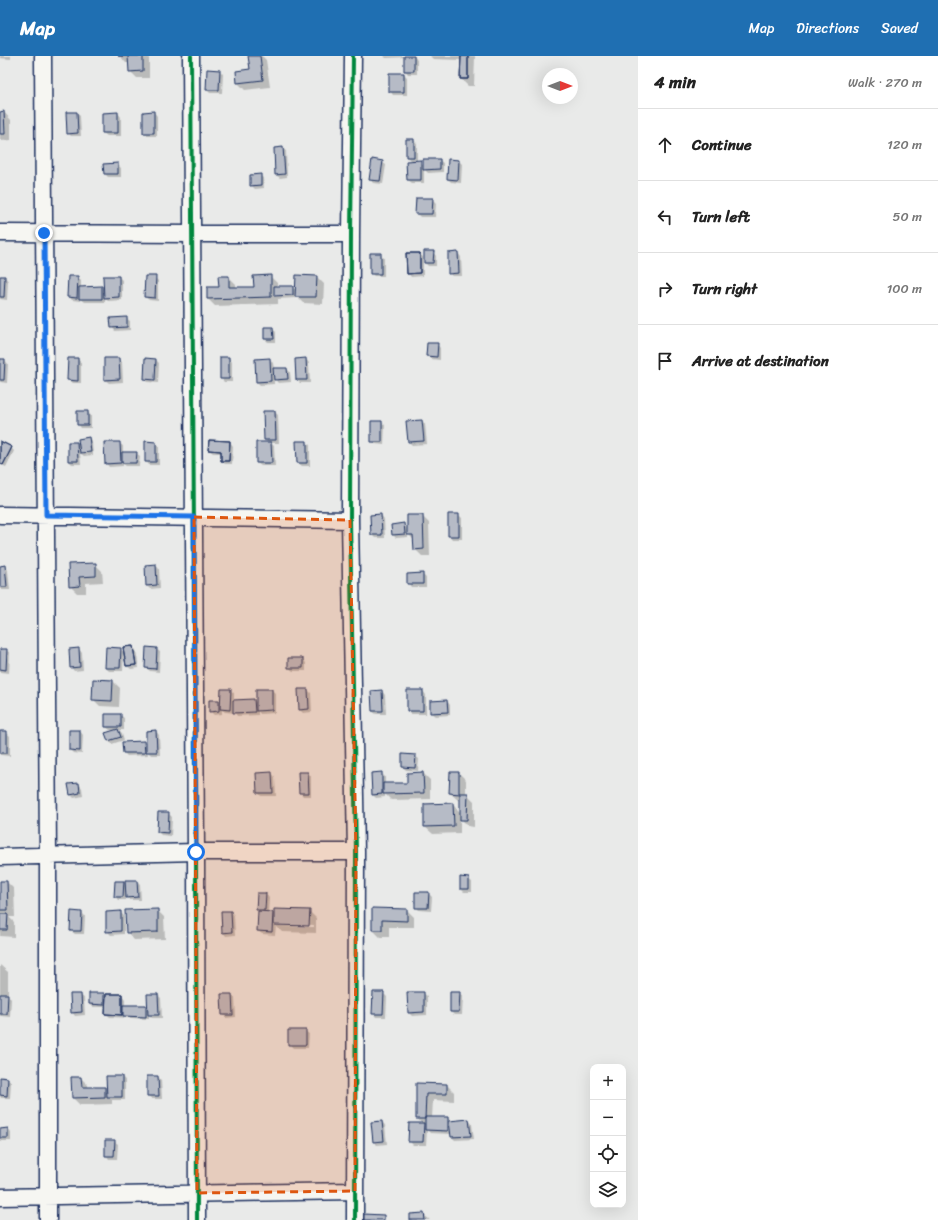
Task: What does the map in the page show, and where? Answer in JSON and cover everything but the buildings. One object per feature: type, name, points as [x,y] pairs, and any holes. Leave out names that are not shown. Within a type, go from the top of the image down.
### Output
[{"type":"street","points":[[43,56],[48,856],[48,1220]]},
{"type":"street","points":[[191,56],[197,1220]]},
{"type":"street","points":[[353,56],[350,234],[350,520],[356,852],[355,1220]]},
{"type":"street","points":[[0,233],[350,234]]},
{"type":"street","points":[[0,514],[350,520]]},
{"type":"street","points":[[0,858],[196,852],[356,852]]},
{"type":"street","points":[[0,1197],[355,1191]]},
{"type":"highlighted area","points":[[194,517],[350,520],[356,852],[355,1191],[197,1193]]},
{"type":"cycle path","points":[[191,56],[197,1220]]},
{"type":"cycle path","points":[[353,56],[350,520],[356,852],[355,1220]]},
{"type":"route","points":[[44,233],[46,515],[194,517],[196,852]]}]
